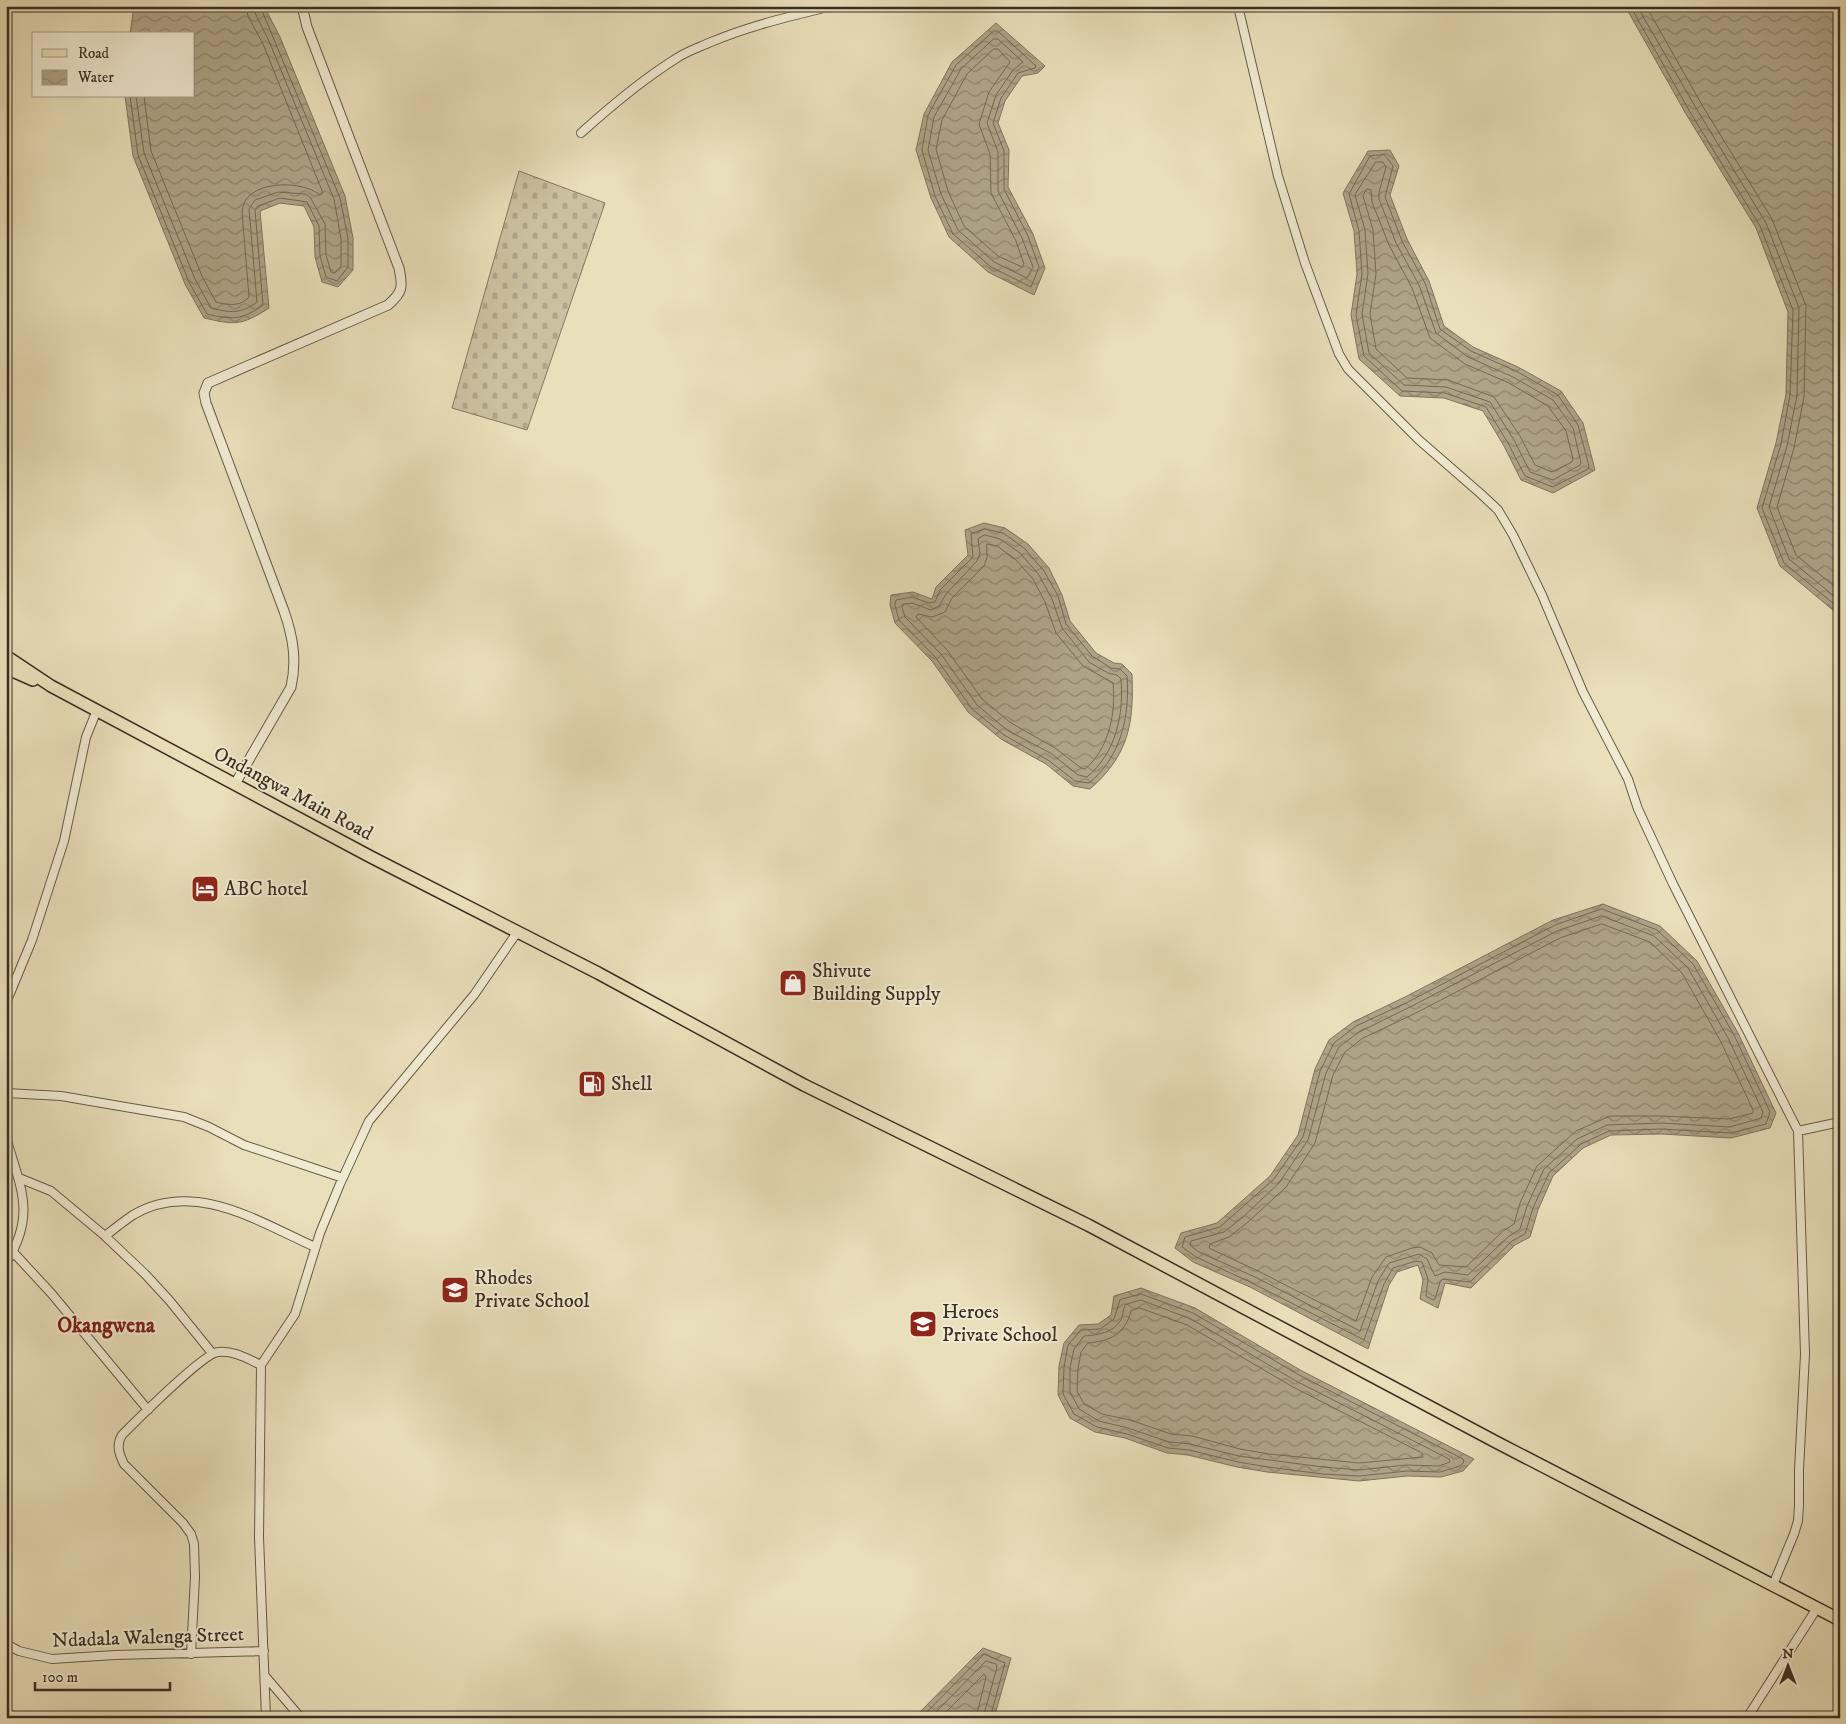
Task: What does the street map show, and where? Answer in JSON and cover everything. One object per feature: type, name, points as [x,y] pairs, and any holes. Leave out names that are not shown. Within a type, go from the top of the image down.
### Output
[{"type":"main road","name":"Ondangwa Main Road","points":[[6,656],[51,686],[371,857],[518,931],[804,1085],[1088,1225],[1496,1442],[1840,1620]]},
{"type":"main road","name":"Ondangwa Main Road","points":[[6,668],[51,686]]},
{"type":"street","points":[[234,784],[291,687],[294,670],[294,651],[291,630],[206,403],[204,393],[208,383],[388,305],[400,295],[402,282],[399,268],[307,27],[302,6]]},
{"type":"street","points":[[581,132],[677,57],[727,35],[827,6]]},
{"type":"street","points":[[1238,6],[1278,176],[1306,263],[1339,354],[1348,368],[1419,440],[1498,510],[1513,535],[1542,595],[1583,692],[1628,779],[1638,809],[1673,884],[1798,1131],[1805,1354],[1799,1505],[1798,1521],[1794,1534],[1772,1585]]},
{"type":"street","points":[[6,1003],[32,940],[64,841],[86,737],[97,710]]},
{"type":"street","points":[[266,1718],[259,1537],[262,1365],[295,1314],[315,1247],[342,1178],[369,1121],[474,996],[518,931]]},
{"type":"street","points":[[6,1093],[61,1096],[184,1117],[209,1127],[244,1145],[294,1160],[342,1178]]},
{"type":"street","points":[[1798,1131],[1840,1122]]},
{"type":"street","points":[[6,1137],[24,1199],[22,1227],[13,1252],[6,1262]]},
{"type":"street","points":[[19,1178],[51,1191],[105,1236],[169,1300],[212,1353]]},
{"type":"street","points":[[105,1236],[133,1216],[145,1210],[178,1201],[192,1201],[228,1208],[315,1247]]},
{"type":"street","points":[[13,1252],[51,1293],[148,1410]]},
{"type":"street","points":[[191,1654],[194,1544],[191,1534],[183,1523],[124,1464],[119,1455],[119,1440],[148,1410],[212,1353],[226,1352],[262,1365]]},
{"type":"street","points":[[1747,1718],[1817,1608]]},
{"type":"street","name":"Ndadala Walenga Street","points":[[6,1644],[19,1651],[52,1659],[264,1650]]},
{"type":"street","points":[[265,1676],[301,1718]]},
{"type":"green space","points":[[519,171],[605,203],[527,430],[452,408]]},
{"type":"water","points":[[134,6],[264,6],[280,37],[345,196],[353,238],[353,270],[338,287],[322,282],[315,257],[314,227],[304,206],[280,203],[260,211],[269,308],[251,318],[238,322],[231,323],[204,318],[185,284],[133,156],[125,98],[195,98],[195,32],[130,32]]},
{"type":"water","points":[[1622,6],[1840,6],[1840,616],[1780,566],[1757,508],[1776,443],[1786,394],[1788,312],[1756,228],[1686,114],[1629,13]]},
{"type":"water","points":[[996,23],[1045,66],[1038,73],[1022,76],[1005,101],[998,123],[1009,150],[1008,187],[1033,234],[1045,268],[1034,295],[988,272],[949,237],[931,198],[916,150],[924,114],[952,62]]},
{"type":"water","points":[[1390,150],[1399,166],[1390,195],[1407,239],[1429,281],[1444,326],[1473,347],[1518,367],[1561,391],[1583,423],[1595,470],[1553,493],[1521,480],[1504,446],[1483,411],[1444,398],[1400,396],[1359,359],[1351,315],[1357,274],[1354,231],[1343,193],[1368,151]]},
{"type":"water","points":[[984,523],[1005,528],[1028,544],[1049,568],[1062,595],[1070,621],[1096,653],[1114,663],[1122,664],[1132,674],[1130,723],[1121,751],[1113,764],[1090,789],[1073,786],[1046,764],[1001,739],[968,712],[932,661],[895,623],[890,605],[891,595],[913,592],[932,599],[936,587],[968,555],[965,530]]},
{"type":"water","points":[[1603,904],[1660,926],[1697,961],[1738,1033],[1776,1113],[1770,1128],[1731,1138],[1661,1134],[1611,1135],[1583,1148],[1553,1176],[1538,1210],[1530,1237],[1515,1245],[1471,1288],[1445,1283],[1438,1308],[1420,1299],[1423,1280],[1418,1265],[1397,1272],[1389,1285],[1368,1349],[1250,1287],[1193,1262],[1175,1248],[1181,1233],[1217,1223],[1270,1176],[1298,1135],[1315,1069],[1329,1040],[1353,1022],[1553,920]]},
{"type":"water","points":[[1141,1288],[1195,1308],[1302,1371],[1474,1459],[1463,1471],[1441,1477],[1407,1476],[1359,1481],[1267,1472],[1237,1467],[1188,1455],[1167,1453],[1125,1438],[1095,1432],[1070,1418],[1058,1395],[1059,1366],[1064,1343],[1079,1325],[1098,1324],[1111,1315],[1114,1296]]},
{"type":"water","points":[[983,1648],[1011,1658],[994,1718],[914,1718]]},
{"type":"place","name":"ABC hotel","points":[[205,889]]},
{"type":"place","name":"Shivute Building Supply","points":[[793,983]]},
{"type":"place","name":"Shell","points":[[592,1084]]},
{"type":"place","name":"Rhodes Private School","points":[[455,1290]]},
{"type":"place","name":"Heroes Private School","points":[[923,1324]]},
{"type":"district","name":"Okangwena","points":[[106,1326]]}]
